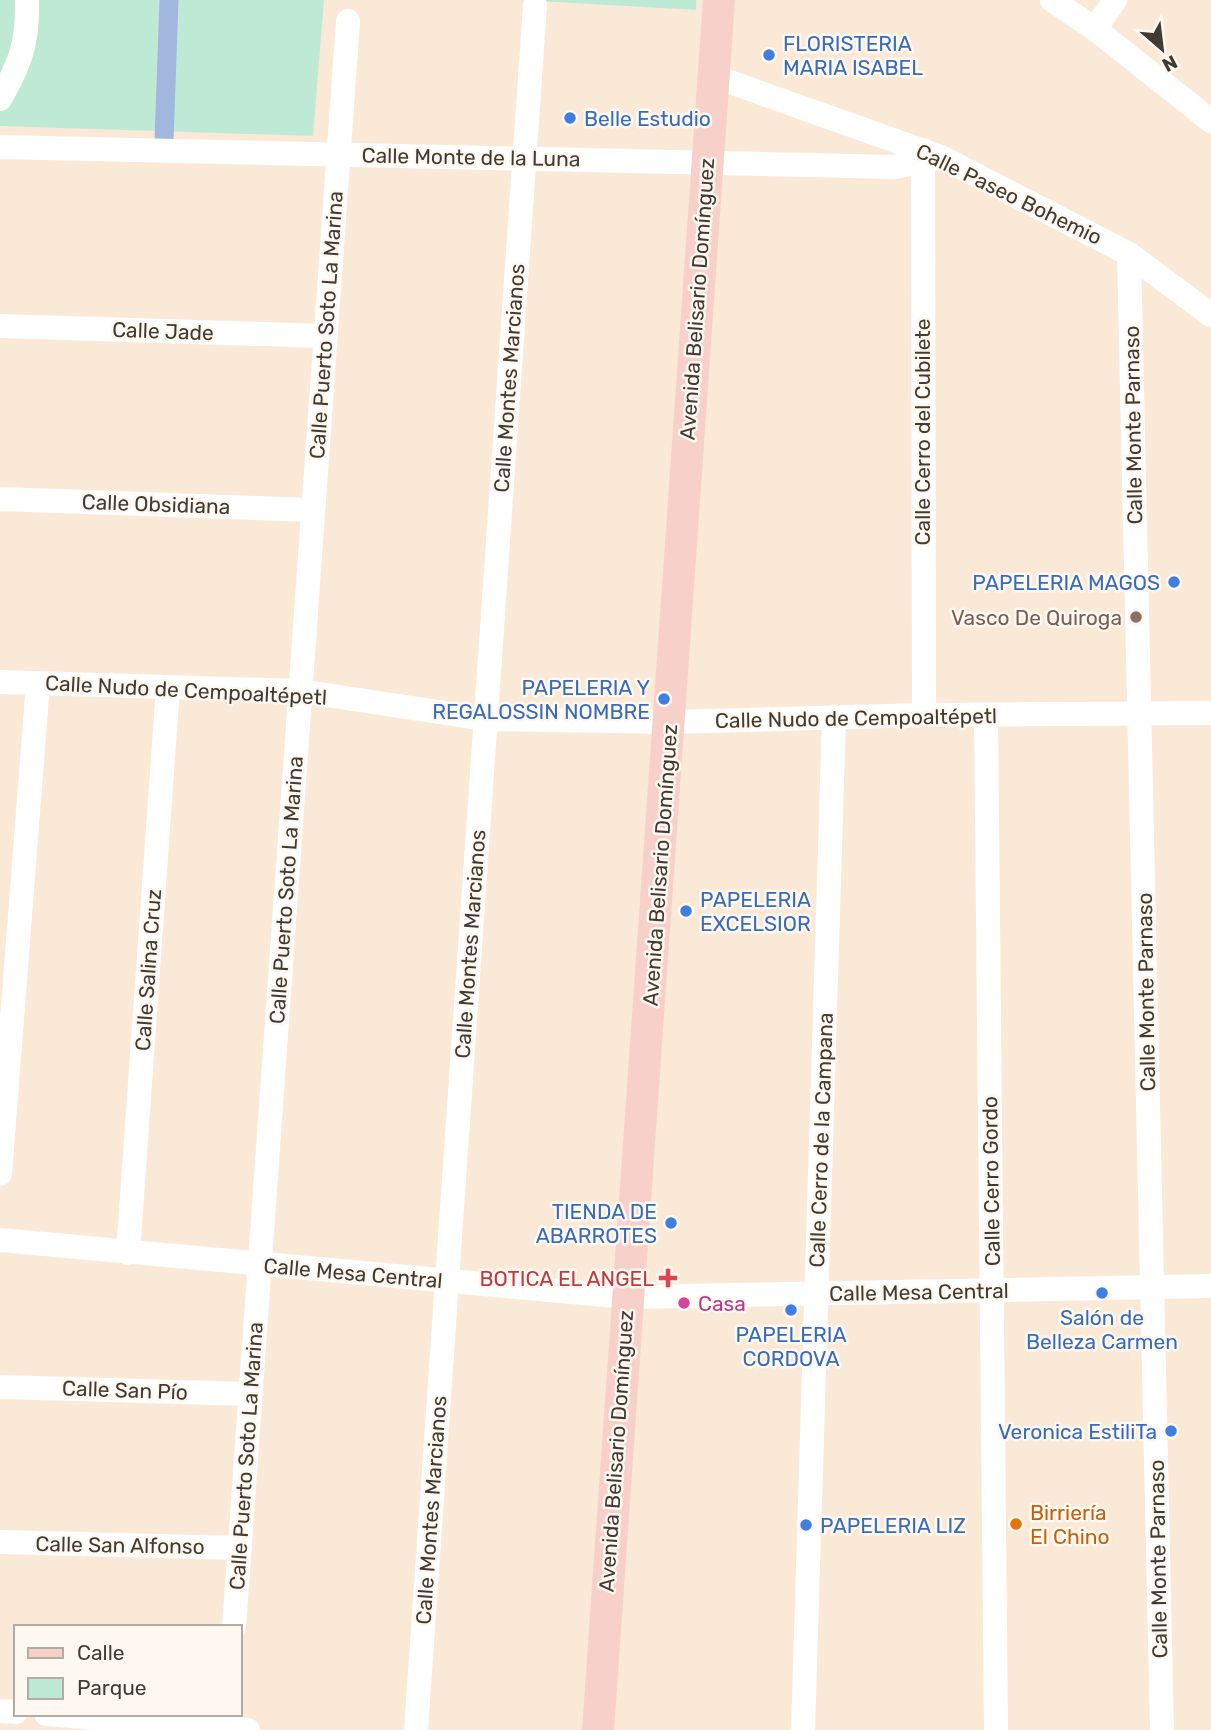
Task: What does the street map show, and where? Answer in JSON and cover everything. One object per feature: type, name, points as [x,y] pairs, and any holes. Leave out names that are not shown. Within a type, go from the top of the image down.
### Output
[{"type":"main road","name":"Avenida Belisario Domínguez","points":[[598,1730],[627,1297],[671,722],[705,163],[719,0]]},
{"type":"street","points":[[0,99],[20,63],[28,31],[27,0]]},
{"type":"street","points":[[1052,0],[1095,29],[1211,121]]},
{"type":"street","points":[[1095,29],[1115,0]]},
{"type":"street","name":"Calle Montes Marcianos","points":[[415,1730],[535,5]]},
{"type":"street","name":"Calle Puerto Soto La Marina","points":[[234,1625],[348,21]]},
{"type":"street","name":"Calle Paseo Bohemio","points":[[713,76],[928,157],[1129,254],[1211,315]]},
{"type":"street","name":"Calle Monte de la Luna","points":[[0,147],[895,167],[928,157]]},
{"type":"street","name":"Calle Cerro del Cubilete","points":[[924,715],[928,157]]},
{"type":"street","name":"Calle Monte Parnaso","points":[[1129,254],[1162,1730]]},
{"type":"street","name":"Calle Jade","points":[[0,326],[325,336]]},
{"type":"street","name":"Calle Obsidiana","points":[[0,499],[313,510]]},
{"type":"street","name":"Calle Nudo de Cempoaltépetl","points":[[0,682],[300,691],[485,719],[671,722],[924,715],[1211,713]]},
{"type":"street","points":[[0,1174],[38,683]]},
{"type":"street","name":"Calle Salina Cruz","points":[[128,1253],[168,687]]},
{"type":"street","name":"Calle Cerro Gordo","points":[[986,716],[996,1730]]},
{"type":"street","name":"Calle Cerro de la Campana","points":[[803,1730],[834,717]]},
{"type":"street","name":"Calle Mesa Central","points":[[0,1240],[627,1297],[1211,1286]]},
{"type":"street","name":"Calle San Pío","points":[[0,1387],[251,1394]]},
{"type":"street","name":"Calle San Alfonso","points":[[0,1542],[240,1548]]},
{"type":"street","points":[[69,1716],[232,1726]]},
{"type":"green space","points":[[0,0],[324,0],[313,136],[0,126]]},
{"type":"green space","points":[[520,0],[696,0],[696,10]]},
{"type":"waterway","points":[[164,141],[169,0]]},
{"type":"place","name":"FLORISTERIA MARIA ISABEL","points":[[769,55]]},
{"type":"place","name":"Belle Estudio","points":[[570,118]]},
{"type":"place","name":"PAPELERIA MAGOS","points":[[1174,582]]},
{"type":"place","name":"Vasco De Quiroga","points":[[1136,617]]},
{"type":"place","name":"PAPELERIA Y REGALOSSIN NOMBRE","points":[[664,699]]},
{"type":"place","name":"PAPELERIA EXCELSIOR","points":[[686,911]]},
{"type":"place","name":"TIENDA DE ABARROTES","points":[[671,1223]]},
{"type":"place","name":"BOTICA EL ANGEL","points":[[668,1278]]},
{"type":"place","name":"Salón de Belleza Carmen","points":[[1102,1293]]},
{"type":"place","name":"Casa","points":[[684,1303]]},
{"type":"place","name":"PAPELERIA CORDOVA","points":[[791,1310]]},
{"type":"place","name":"Veronica EstiliTa","points":[[1171,1431]]},
{"type":"place","name":"Birriería El Chino","points":[[1016,1524]]},
{"type":"place","name":"PAPELERIA LIZ","points":[[806,1525]]}]
